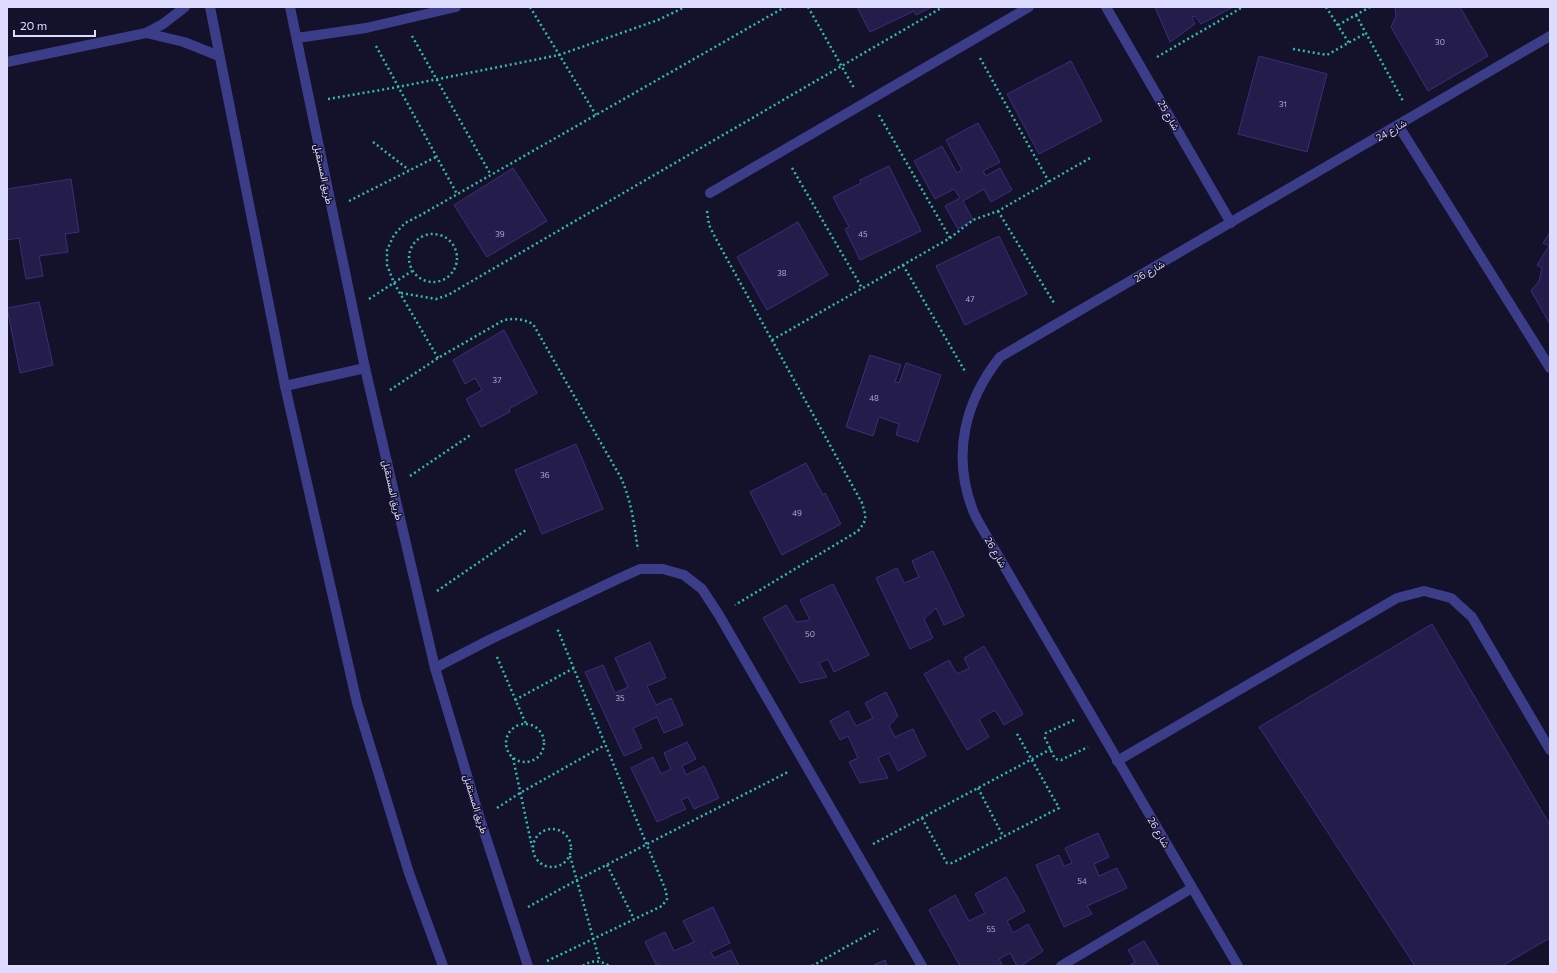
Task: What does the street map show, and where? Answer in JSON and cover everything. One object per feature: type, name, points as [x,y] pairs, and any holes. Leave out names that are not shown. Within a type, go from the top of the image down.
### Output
[{"type":"street","points":[[7,62],[146,33],[163,24],[185,7]]},
{"type":"street","points":[[210,7],[285,386],[357,703],[409,873],[443,966]]},
{"type":"street","name":"طريق المستقبل","points":[[290,7],[372,402],[435,668],[480,819],[528,966]]},
{"type":"street","points":[[296,38],[366,28],[456,7]]},
{"type":"street","points":[[710,193],[1029,7]]},
{"type":"street","name":"شارع 25","points":[[1106,7],[1231,223]]},
{"type":"street","points":[[146,33],[184,42],[219,56]]},
{"type":"street","name":"شارع 24","points":[[1231,223],[1550,36]]},
{"type":"street","points":[[1398,125],[1550,368]]},
{"type":"street","name":"شارع 26","points":[[1231,223],[1000,357],[987,374],[977,391],[966,419],[962,449],[964,479],[972,508],[986,535],[1238,966]]},
{"type":"street","points":[[285,386],[365,368]]},
{"type":"street","points":[[435,668],[489,640],[640,570],[663,569],[684,575],[702,589],[719,615],[922,966]]},
{"type":"street","points":[[1117,761],[1397,598],[1424,591],[1451,598],[1472,617],[1550,750]]},
{"type":"street","points":[[1061,966],[1192,888]]},
{"type":"path","points":[[530,7],[596,115]]},
{"type":"path","points":[[309,102],[437,80],[560,55],[658,20],[685,7]]},
{"type":"path","points":[[438,358],[394,283],[387,265],[388,250],[394,235],[404,223],[492,175],[785,7]]},
{"type":"path","points":[[808,7],[842,66],[867,102],[950,238]]},
{"type":"path","points":[[401,293],[436,299],[448,295],[943,7]]},
{"type":"path","points":[[1141,66],[1243,7]]},
{"type":"path","points":[[1326,7],[1349,43]]},
{"type":"path","points":[[1338,26],[1370,7]]},
{"type":"path","points":[[1356,15],[1412,117]]},
{"type":"path","points":[[403,20],[492,175]]},
{"type":"path","points":[[366,28],[457,194]]},
{"type":"path","points":[[1293,49],[1327,55],[1366,33]]},
{"type":"path","points":[[970,41],[1049,182]]},
{"type":"path","points":[[373,142],[409,170]]},
{"type":"path","points":[[782,151],[862,288]]},
{"type":"path","points":[[332,210],[436,157]]},
{"type":"path","points":[[772,340],[950,238],[973,220],[998,211],[1090,158]]},
{"type":"path","points":[[710,193],[707,209],[709,225],[862,503],[865,515],[865,523],[858,531],[719,615]]},
{"type":"path","points":[[998,211],[1064,321]]},
{"type":"path","points":[[428,234],[438,234],[446,237],[453,244],[456,253],[456,262],[453,271],[446,278],[437,281],[427,281],[419,278],[412,271],[409,262],[409,253],[412,244],[419,238],[428,234]]},
{"type":"path","points":[[903,265],[977,391]]},
{"type":"path","points":[[353,310],[412,271]]},
{"type":"path","points":[[372,402],[438,358],[504,320],[514,318],[533,324],[624,484],[632,509],[640,570]]},
{"type":"path","points":[[393,488],[472,434]]},
{"type":"path","points":[[420,602],[526,530]]},
{"type":"path","points":[[544,962],[662,906],[667,899],[666,891],[551,611]]},
{"type":"path","points":[[489,640],[526,724]]},
{"type":"path","points":[[515,700],[574,668]]},
{"type":"path","points":[[1089,713],[1046,734],[1045,738],[1055,759],[1061,760],[1105,739]]},
{"type":"path","points":[[526,724],[534,726],[540,731],[544,738],[541,753],[535,759],[528,762],[520,761],[513,757],[508,751],[506,743],[512,729],[518,725],[526,724]]},
{"type":"path","points":[[922,818],[947,863],[952,863],[1059,808],[1016,732]]},
{"type":"path","points":[[480,819],[520,792],[605,745]]},
{"type":"path","points":[[857,853],[1051,749]]},
{"type":"path","points":[[513,757],[520,792],[532,848],[534,857],[540,864],[548,867],[557,867],[565,862],[570,856],[572,847],[569,838],[564,832],[555,828],[547,828],[539,832],[533,840],[532,848]]},
{"type":"path","points":[[511,916],[577,880],[805,764]]},
{"type":"path","points":[[978,788],[1003,836]]},
{"type":"path","points":[[570,856],[600,962]]},
{"type":"path","points":[[607,865],[634,919]]},
{"type":"path","points":[[812,966],[895,920]]},
{"type":"path","points":[[583,966],[592,961],[600,962],[609,966]]},
{"type":"building","points":[[857,7],[932,7],[916,15],[914,11],[870,32]]},
{"type":"building","points":[[1155,7],[1233,7],[1201,24],[1195,16],[1192,17],[1195,24],[1170,42]]},
{"type":"building","points":[[1395,7],[1460,7],[1488,56],[1428,91],[1391,27],[1396,16]]},
{"type":"building","points":[[1259,56],[1327,74],[1307,152],[1238,134]]},
{"type":"building","points":[[1071,61],[1102,121],[1039,154],[1007,94]]},
{"type":"building","points":[[978,123],[1000,162],[983,171],[986,176],[1000,168],[1012,190],[991,202],[984,189],[963,201],[973,220],[958,229],[945,206],[960,198],[954,189],[935,199],[914,161],[942,146],[957,173],[962,170],[946,140]]},
{"type":"building","points":[[889,166],[921,231],[860,260],[845,229],[849,227],[833,197],[861,183],[860,180]]},
{"type":"building","points":[[513,168],[547,221],[487,257],[454,205]]},
{"type":"building","points":[[71,179],[79,232],[65,234],[68,252],[39,256],[43,276],[26,279],[19,238],[7,240],[7,189]]},
{"type":"building","points":[[798,222],[828,275],[767,310],[737,257]]},
{"type":"building","points":[[1550,232],[1550,324],[1531,291],[1539,281],[1542,268],[1537,265],[1549,246],[1543,243]]},
{"type":"building","points":[[999,236],[1027,294],[965,325],[936,266]]},
{"type":"building","points":[[39,302],[53,365],[20,373],[7,308]]},
{"type":"building","points":[[504,330],[537,393],[509,409],[510,412],[481,427],[466,399],[482,390],[475,378],[465,384],[453,360]]},
{"type":"building","points":[[870,355],[901,365],[895,382],[899,383],[906,363],[941,375],[918,442],[896,435],[899,424],[879,417],[873,436],[846,427]]},
{"type":"building","points":[[576,444],[603,509],[542,534],[515,470]]},
{"type":"building","points":[[806,463],[823,495],[825,493],[841,524],[782,555],[750,492]]},
{"type":"building","points":[[933,551],[964,616],[944,625],[936,608],[924,619],[933,638],[910,649],[876,578],[897,568],[904,583],[919,577],[912,561]]},
{"type":"building","points":[[833,584],[869,655],[834,672],[828,659],[819,663],[827,677],[800,683],[763,618],[786,605],[796,622],[810,620],[800,600]]},
{"type":"building","points":[[1432,624],[1550,825],[1550,938],[1502,966],[1415,966],[1259,727]]},
{"type":"building","points":[[650,642],[666,678],[647,686],[656,705],[671,698],[683,725],[664,733],[657,717],[633,728],[642,748],[624,756],[585,672],[603,665],[615,693],[628,687],[615,658]]},
{"type":"building","points":[[984,646],[1023,714],[1004,725],[995,710],[979,719],[989,737],[967,750],[924,674],[949,660],[957,674],[969,668],[964,658]]},
{"type":"building","points":[[886,692],[898,716],[889,726],[895,737],[913,729],[926,756],[898,771],[889,753],[878,758],[888,778],[860,783],[849,762],[858,758],[848,736],[840,740],[830,721],[848,711],[856,726],[873,718],[865,703]]},
{"type":"building","points":[[687,742],[696,759],[682,766],[686,775],[704,766],[719,798],[694,809],[688,797],[681,800],[686,809],[657,822],[631,768],[653,757],[661,774],[671,769],[664,753]]},
{"type":"building","points":[[1098,833],[1109,857],[1094,864],[1099,876],[1117,868],[1127,888],[1087,906],[1092,914],[1064,927],[1036,865],[1059,855],[1064,866],[1072,863],[1065,848]]},
{"type":"building","points":[[1006,877],[1025,911],[1007,921],[1013,933],[1028,924],[1043,951],[1021,966],[1017,966],[1010,953],[999,959],[1003,966],[960,966],[929,910],[955,895],[969,921],[985,913],[975,894]]},
{"type":"building","points":[[713,907],[730,943],[711,952],[714,958],[731,950],[739,966],[657,966],[645,942],[665,932],[674,951],[694,942],[683,921]]},
{"type":"building","points":[[1144,941],[1159,966],[1129,966],[1135,962],[1128,950]]},
{"type":"building","points":[[885,960],[887,966],[872,966]]}]
